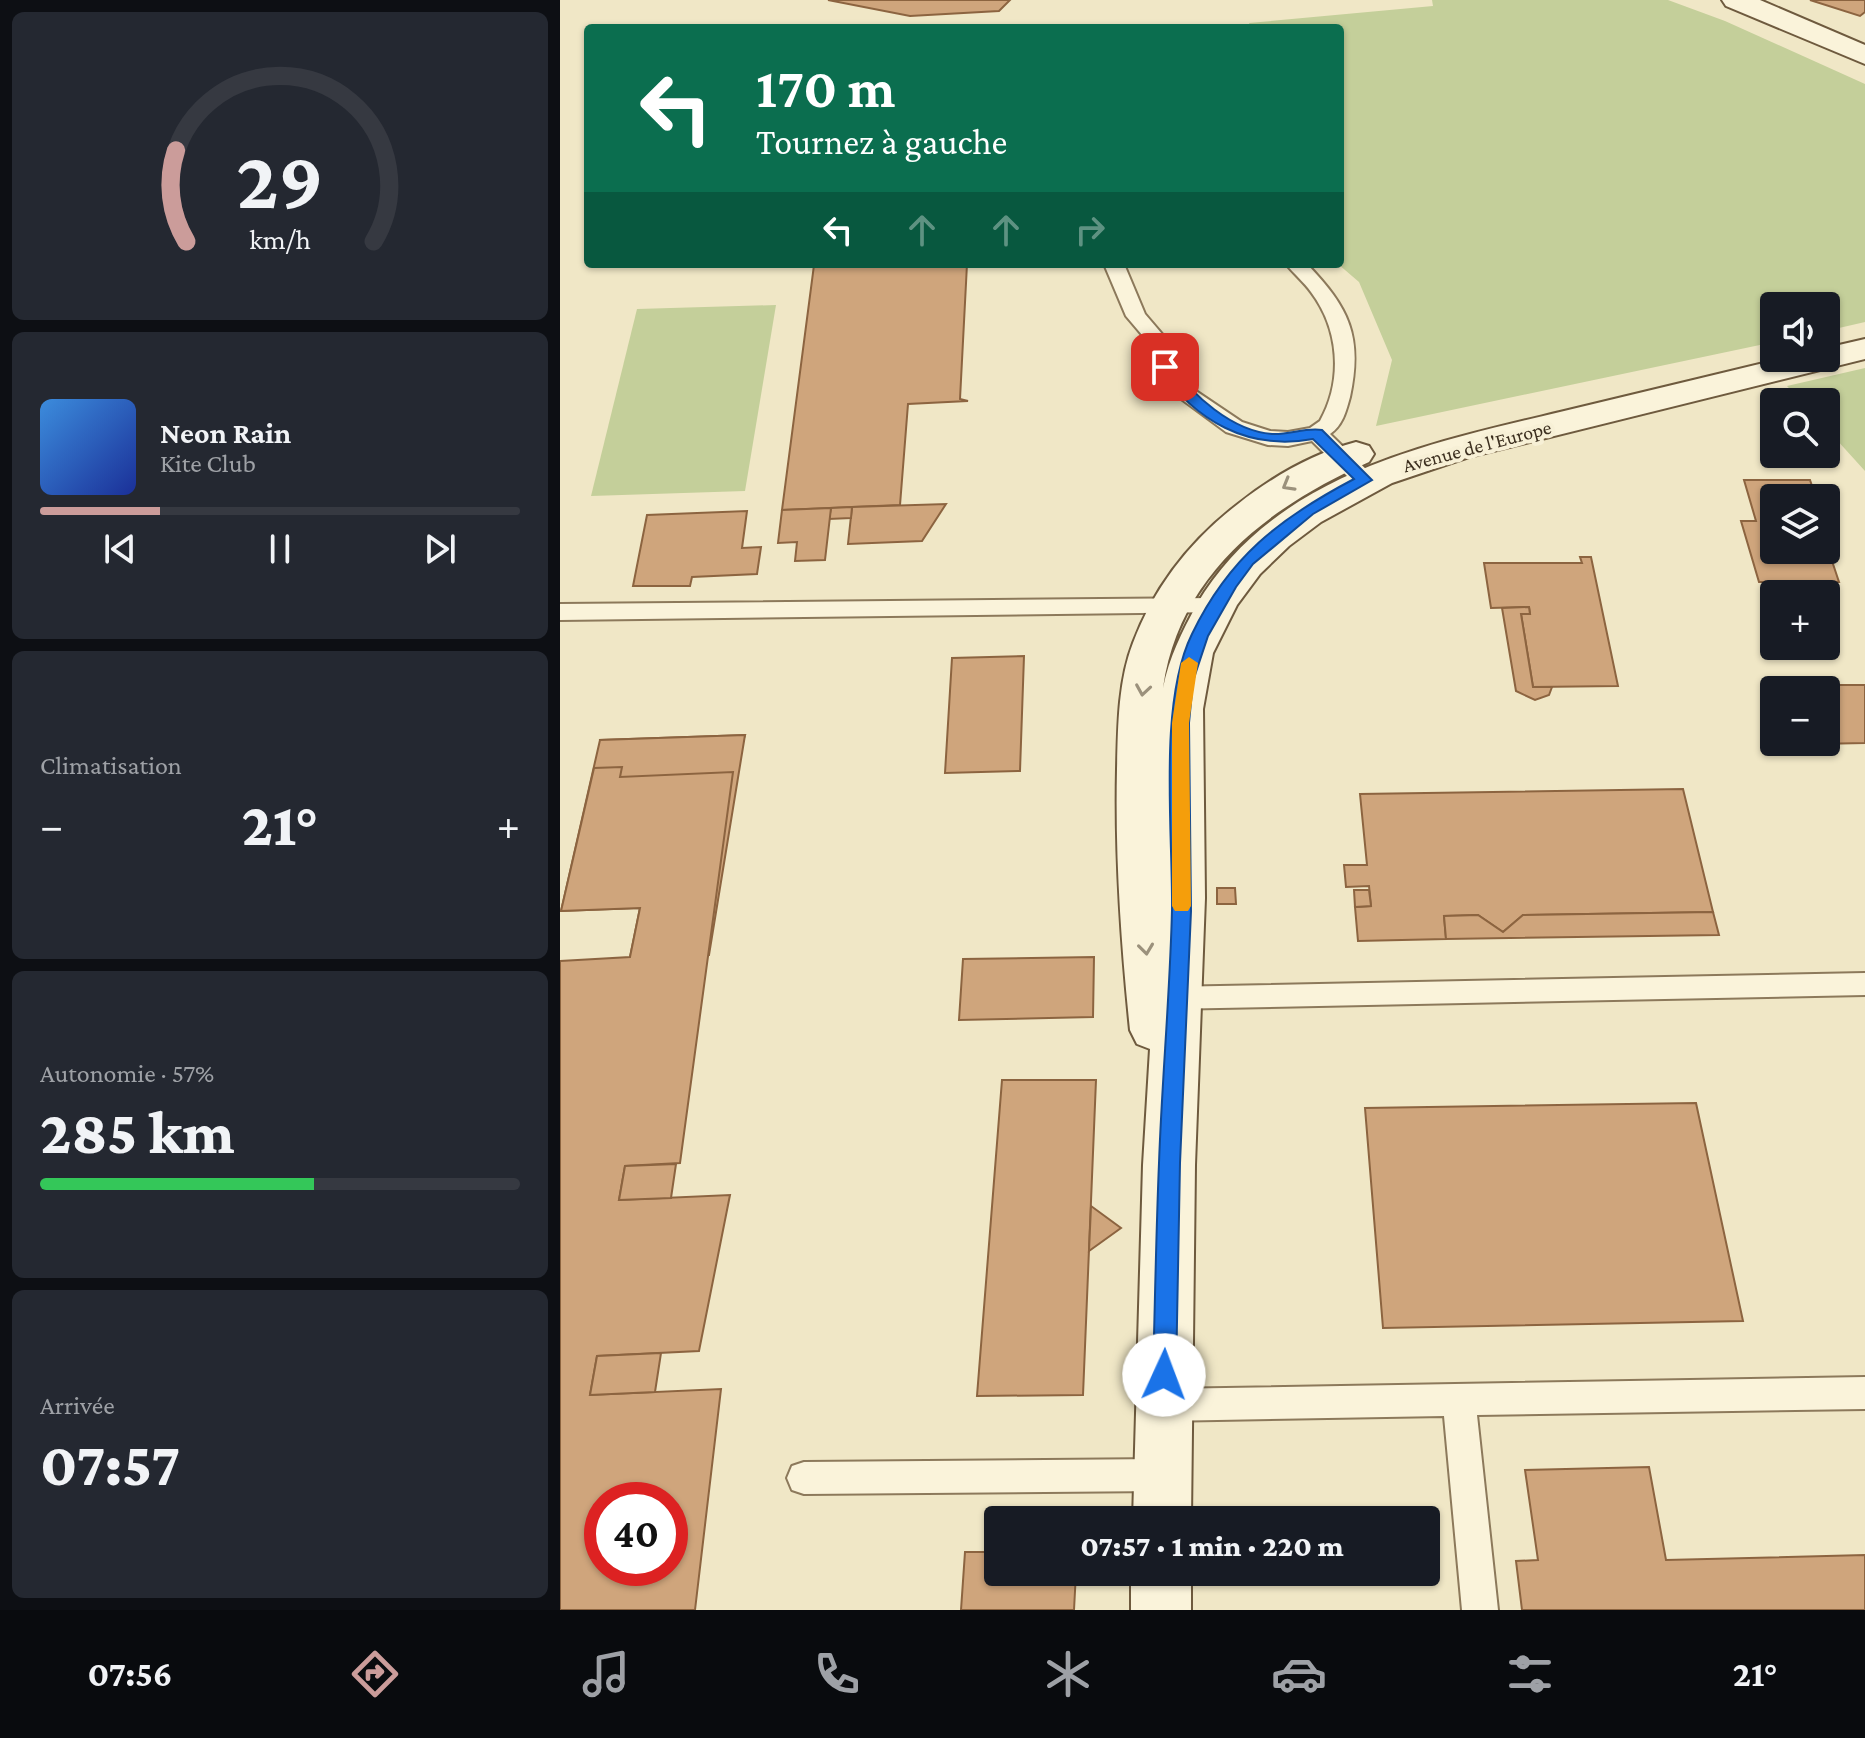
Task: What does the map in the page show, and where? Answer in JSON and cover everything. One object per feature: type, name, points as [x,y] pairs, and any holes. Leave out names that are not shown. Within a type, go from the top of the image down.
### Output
[{"type":"street","points":[[1736,0],[1865,55]]},
{"type":"street","points":[[1761,0],[1865,34]]},
{"type":"street","name":"Avenue de l'Europe","points":[[1341,457],[1458,448],[1865,348]]},
{"type":"street","name":"Avenue de l'Europe","points":[[1840,351],[1865,348]]},
{"type":"street","name":"Avenue de l'Europe","points":[[1162,1498],[1170,1163],[1165,998],[1139,883],[1139,730],[1147,663],[1170,606],[1196,566],[1239,520],[1287,486],[1341,457],[1464,422],[1760,365]]},
{"type":"street","name":"Avenue de l'Europe","points":[[1165,998],[1181,911],[1182,701],[1192,655],[1215,606],[1230,584],[1264,544],[1307,510],[1341,457]]},
{"type":"street","points":[[1161,1586],[1161,1610]]},
{"type":"lane","points":[[1116,268],[1136,316],[1164,348],[1165,367],[1170,378],[1189,396],[1218,418],[1250,434],[1288,439],[1341,457]]},
{"type":"lane","points":[[1299,268],[1329,302],[1345,343],[1346,367],[1335,414],[1329,425],[1341,457]]},
{"type":"lane","points":[[560,612],[1215,606]]},
{"type":"lane","points":[[1165,998],[1865,984]]},
{"type":"lane","points":[[1163,1405],[1865,1393]]},
{"type":"lane","points":[[1459,1400],[1480,1610]]},
{"type":"lane","points":[[804,1478],[1162,1498]]},
{"type":"green space","points":[[1432,0],[1668,0],[1725,21],[1865,84],[1865,322],[1840,328],[1840,292],[1760,292],[1760,345],[1376,426],[1392,360],[1359,282],[1343,268],[1344,24],[1249,23],[1433,6]]},
{"type":"green space","points":[[776,305],[745,491],[591,496],[637,309]]},
{"type":"green space","points":[[1865,368],[1865,471],[1840,443],[1840,388],[1787,386]]},
{"type":"building","points":[[828,0],[1010,0],[999,11],[910,16]]},
{"type":"building","points":[[1810,0],[1865,0],[1865,12],[1860,16]]},
{"type":"building","points":[[814,268],[967,268],[960,399],[968,401],[908,404],[900,505],[782,510]]},
{"type":"building","points":[[1744,480],[1810,480],[1811,484],[1760,484],[1760,564],[1833,564],[1838,580],[1759,582],[1741,521],[1756,521]]},
{"type":"building","points":[[946,504],[922,541],[848,544],[852,507]]},
{"type":"building","points":[[852,507],[851,518],[829,519],[831,508]]},
{"type":"building","points":[[831,508],[825,560],[795,561],[797,542],[778,543],[782,510]]},
{"type":"building","points":[[747,511],[742,548],[761,547],[757,574],[692,577],[690,586],[633,586],[647,515]]},
{"type":"building","points":[[1580,557],[1591,557],[1618,686],[1533,687],[1521,614],[1530,614],[1529,607],[1491,608],[1484,563],[1582,563]]},
{"type":"building","points":[[1529,607],[1530,614],[1521,614],[1533,687],[1552,687],[1549,695],[1535,700],[1516,691],[1502,608]]},
{"type":"building","points":[[1024,656],[1020,771],[945,773],[952,658]]},
{"type":"building","points":[[1840,685],[1865,685],[1865,743],[1840,744]]},
{"type":"building","points":[[745,735],[733,772],[620,777],[622,767],[604,768],[600,740]]},
{"type":"building","points":[[745,735],[709,955],[630,957],[640,908],[561,911],[600,740]]},
{"type":"building","points":[[622,767],[620,777],[733,772],[680,1163],[625,1166],[619,1200],[730,1195],[699,1351],[597,1356],[590,1395],[721,1389],[695,1610],[560,1610],[560,961],[630,957],[640,908],[561,911],[594,768]]},
{"type":"building","points":[[1683,789],[1713,912],[1523,915],[1503,932],[1478,915],[1444,916],[1446,939],[1358,941],[1355,907],[1371,906],[1369,886],[1346,887],[1344,865],[1367,865],[1360,794]]},
{"type":"building","points":[[1217,888],[1235,888],[1236,904],[1217,904]]},
{"type":"building","points":[[1354,890],[1369,890],[1371,906],[1355,907]]},
{"type":"building","points":[[1713,912],[1719,935],[1446,939],[1444,916],[1478,915],[1503,932],[1523,915]]},
{"type":"building","points":[[1094,957],[1093,1017],[959,1020],[963,959]]},
{"type":"building","points":[[1002,1080],[1096,1080],[1083,1395],[977,1396]]},
{"type":"building","points":[[1696,1103],[1743,1321],[1383,1328],[1365,1108]]},
{"type":"building","points":[[676,1164],[671,1198],[619,1200],[625,1166]]},
{"type":"building","points":[[1091,1206],[1121,1228],[1089,1251]]},
{"type":"building","points":[[661,1353],[655,1392],[590,1395],[597,1356]]},
{"type":"building","points":[[1649,1467],[1666,1560],[1865,1555],[1865,1610],[1522,1610],[1516,1561],[1538,1560],[1525,1470]]},
{"type":"building","points":[[965,1552],[984,1552],[984,1586],[1075,1586],[1074,1610],[961,1610]]},
{"type":"slow traffic","points":[[1181,906],[1181,723],[1189,663]]},
{"type":"route","points":[[1164,1375],[1181,911],[1181,723],[1185,681],[1199,636],[1215,606],[1248,561],[1307,510],[1364,480],[1317,433],[1288,439],[1268,438],[1250,434],[1218,418],[1180,389],[1165,367]]}]
